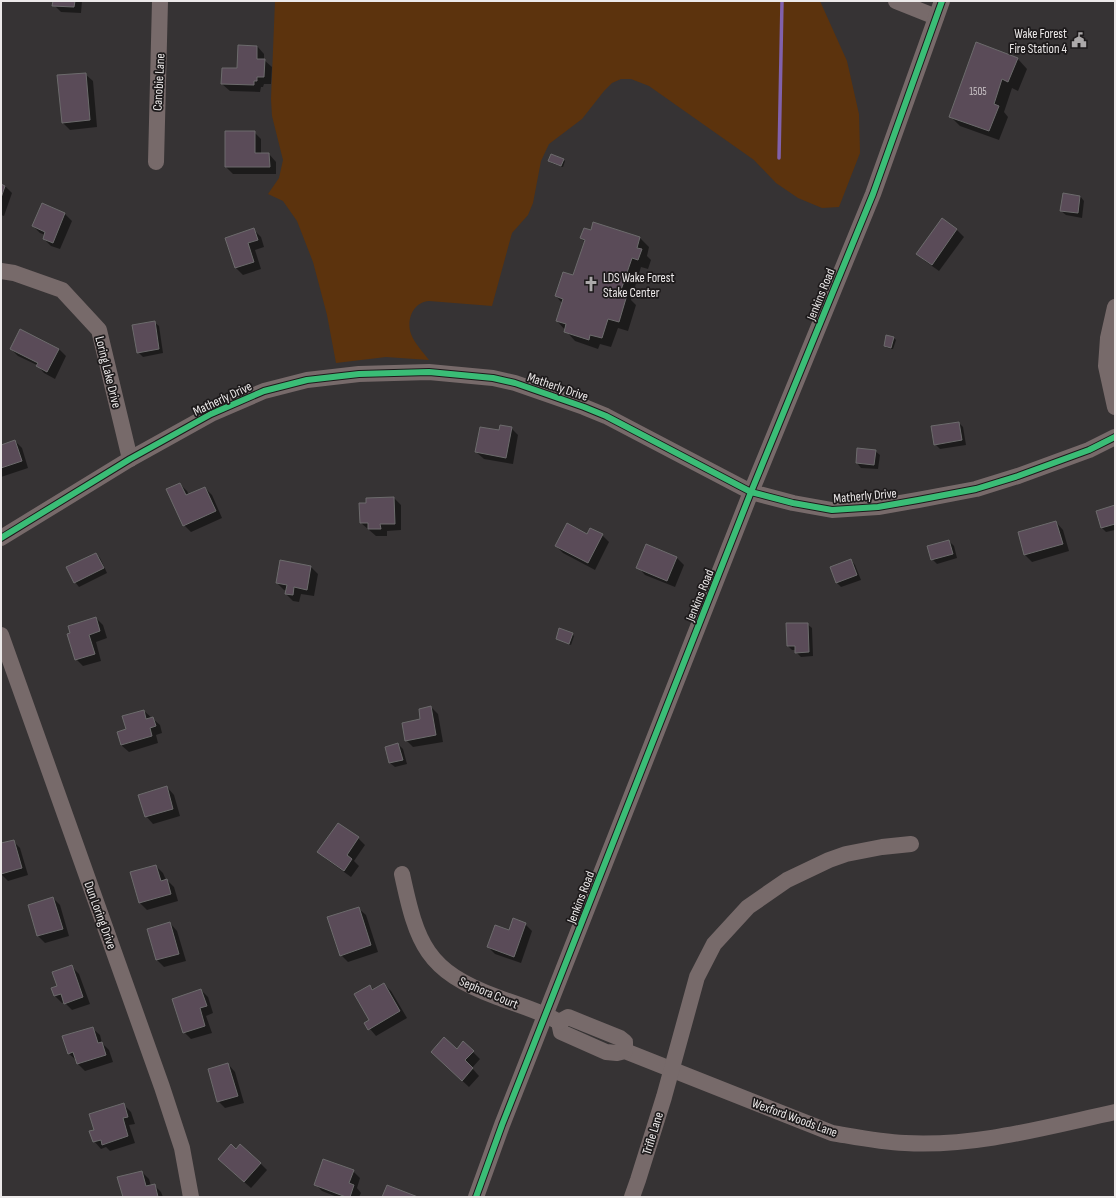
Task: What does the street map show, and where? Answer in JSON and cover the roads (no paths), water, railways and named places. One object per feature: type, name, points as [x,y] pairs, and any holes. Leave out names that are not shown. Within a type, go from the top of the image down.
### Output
[{"type":"street","name":"Canobie Lane","points":[[156,162],[160,1]]},
{"type":"street","points":[[896,1],[936,17]]},
{"type":"street","name":"Jenkins Road","points":[[476,1197],[502,1125],[553,1019],[751,492],[872,194],[942,1]]},
{"type":"street","name":"Loring Lake Drive","points":[[1,271],[14,273],[62,290],[99,330],[130,459]]},
{"type":"street","points":[[1115,307],[1108,338],[1106,366],[1115,407]]},
{"type":"street","name":"Matherly Drive","points":[[1,538],[130,459],[211,414],[264,391],[307,380],[359,374],[429,372],[493,378],[515,383],[606,416],[751,492],[793,503],[832,510],[878,507],[976,489],[1018,476],[1089,450],[1115,437]]},
{"type":"street","name":"Dun Loring Drive","points":[[1,635],[162,1087],[182,1148],[191,1197]]},
{"type":"street","name":"Trifle Lane","points":[[632,1197],[664,1097],[697,978],[714,944],[748,907],[787,880],[829,860],[846,854],[882,847],[911,844]]},
{"type":"street","name":"Sephora Court","points":[[402,874],[418,936],[426,949],[440,966],[450,974],[473,987],[553,1019]]},
{"type":"street","name":"Wexford Woods Lane","points":[[553,1019],[568,1017],[620,1038],[625,1042],[625,1051],[832,1132],[867,1139],[904,1143],[952,1142],[996,1137],[1115,1112]]},
{"type":"waterway","points":[[779,158],[782,1]]},
{"type":"place","name":"Wake Forest Fire Station 4","points":[[1079,40]]},
{"type":"place","name":"LDS Wake Forest Stake Center","points":[[591,284]]}]
